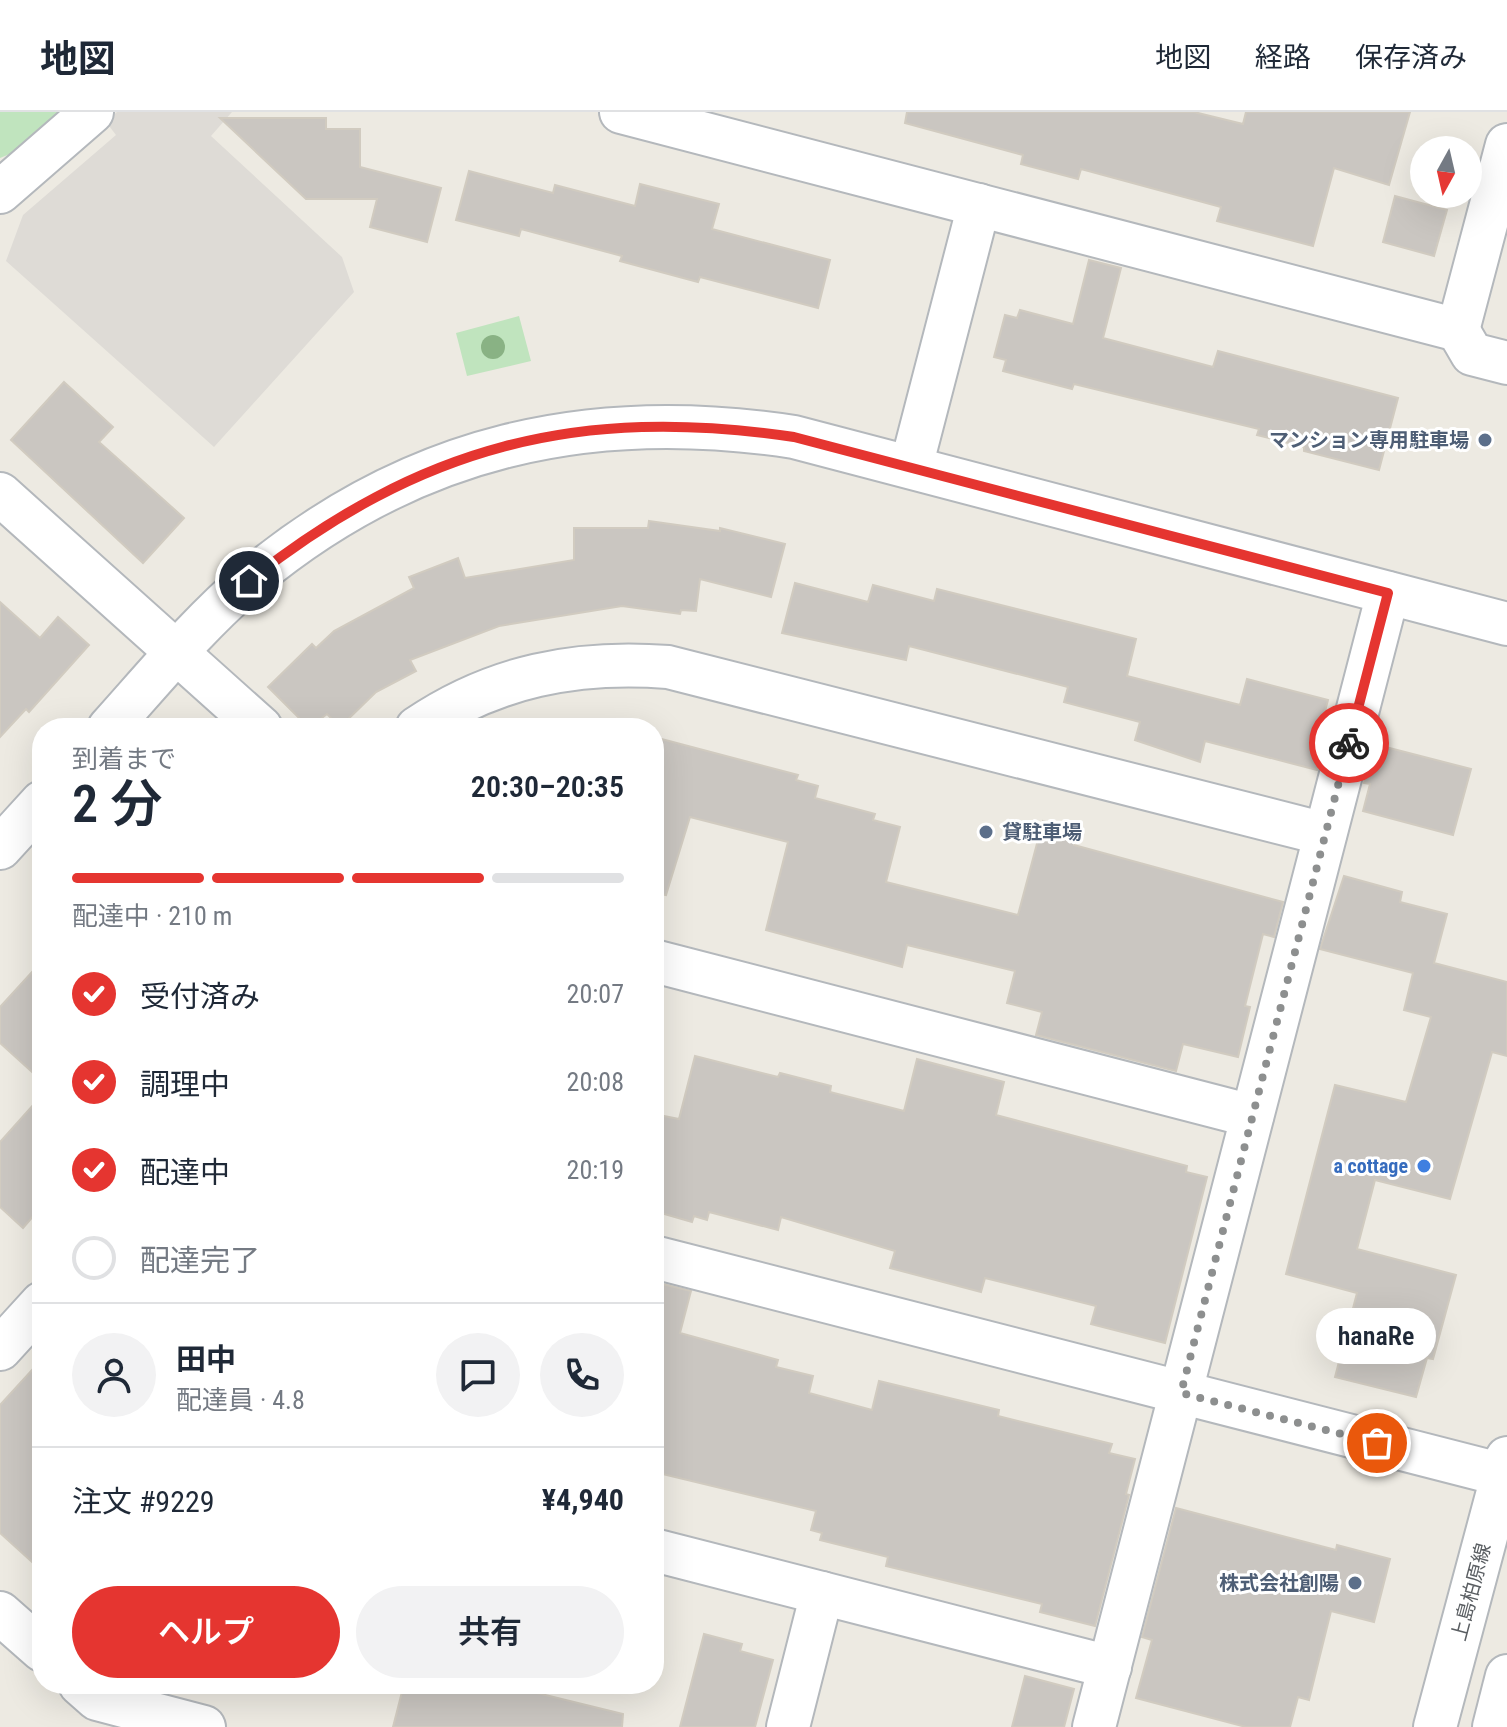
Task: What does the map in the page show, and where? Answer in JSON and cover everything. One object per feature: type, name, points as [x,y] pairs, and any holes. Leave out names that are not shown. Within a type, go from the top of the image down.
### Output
[{"type":"street","points":[[0,192],[92,112]]},
{"type":"street","points":[[621,112],[1458,330]]},
{"type":"street","points":[[1507,145],[1458,330],[1472,354],[1507,363]]},
{"type":"street","points":[[911,467],[979,205]]},
{"type":"street","points":[[118,718],[249,581],[300,541],[354,506],[461,459],[536,438],[600,428],[730,427],[794,437],[1507,624]]},
{"type":"street","points":[[0,494],[250,718]]},
{"type":"street","points":[[1094,1727],[1388,593]]},
{"type":"street","points":[[434,718],[475,694],[537,673],[602,664],[668,667],[1325,834]]},
{"type":"street","points":[[0,848],[32,813]]},
{"type":"street","points":[[664,964],[1252,1116]]},
{"type":"street","points":[[664,1260],[1181,1393],[1505,1467]]},
{"type":"street","points":[[0,1349],[32,1314]]},
{"type":"street","name":"上島柏原線","points":[[1435,1727],[1505,1467]]},
{"type":"street","points":[[664,1553],[1110,1667]]},
{"type":"street","points":[[788,1727],[822,1593]]},
{"type":"street","points":[[0,1613],[32,1641]]},
{"type":"street","points":[[1494,1727],[1507,1676]]},
{"type":"street","points":[[84,1703],[204,1727]]},
{"type":"shaded area","points":[[117,112],[232,112],[211,136],[342,257],[354,292],[214,447],[6,261],[23,215],[116,135],[106,122]]},
{"type":"green space","points":[[0,112],[64,112],[20,150],[0,158]]},
{"type":"green space","points":[[519,316],[531,361],[467,376],[456,333]]},
{"type":"building","points":[[907,112],[1194,112],[1243,124],[1246,112],[1410,112],[1389,185],[1334,168],[1313,246],[1217,221],[1221,207],[1081,169],[1078,179],[1021,164],[1023,155],[905,123]]},
{"type":"building","points":[[220,118],[326,118],[326,129],[360,129],[360,167],[441,188],[427,242],[370,227],[377,199],[306,199]]},
{"type":"building","points":[[469,171],[553,193],[555,185],[635,206],[640,184],[719,204],[712,229],[830,260],[818,308],[700,277],[698,282],[620,261],[622,256],[521,229],[519,236],[456,220]]},
{"type":"building","points":[[1395,196],[1410,200],[1410,208],[1447,210],[1434,256],[1383,242]]},
{"type":"building","points":[[1089,260],[1121,268],[1103,338],[1213,367],[1218,351],[1398,398],[1379,470],[1304,451],[1304,447],[1257,435],[1259,429],[1074,384],[1072,389],[1003,371],[1006,360],[994,357],[1005,315],[1017,318],[1020,310],[1073,324]]},
{"type":"building","points":[[64,382],[113,427],[99,442],[184,518],[143,563],[11,440]]},
{"type":"building","points":[[649,521],[720,531],[720,528],[785,544],[771,597],[700,579],[696,611],[681,610],[680,614],[622,606],[499,626],[410,660],[416,671],[376,692],[349,718],[331,718],[327,714],[322,718],[299,718],[268,687],[312,644],[316,648],[334,631],[414,588],[409,577],[458,558],[465,578],[574,560],[574,528],[648,528]]},
{"type":"building","points":[[795,583],[868,602],[873,585],[934,601],[937,589],[1136,639],[1127,676],[1240,705],[1247,679],[1328,700],[1320,730],[1327,732],[1317,770],[1205,741],[1200,762],[1135,740],[1140,722],[1064,702],[1068,687],[909,646],[906,660],[782,633]]},
{"type":"building","points":[[0,602],[40,638],[58,617],[89,645],[29,712],[26,709],[0,737]]},
{"type":"building","points":[[664,740],[798,775],[796,780],[818,786],[815,798],[875,814],[873,820],[900,827],[886,882],[1018,915],[1043,821],[1078,831],[1074,845],[1283,902],[1274,937],[1263,934],[1245,1006],[1250,1007],[1238,1057],[1183,1044],[1176,1071],[1036,1035],[1042,1012],[1007,1003],[1015,971],[907,945],[902,967],[766,930],[788,842],[690,817],[666,895]]},
{"type":"building","points":[[1374,744],[1471,769],[1453,835],[1363,811],[1370,784],[1364,783]]},
{"type":"building","points":[[1344,876],[1402,892],[1400,902],[1447,914],[1434,963],[1507,982],[1507,1056],[1492,1052],[1450,1199],[1375,1180],[1357,1249],[1456,1275],[1433,1359],[1427,1358],[1416,1397],[1335,1377],[1357,1293],[1286,1274],[1335,1085],[1406,1102],[1431,1017],[1404,1010],[1413,973],[1320,949]]},
{"type":"building","points":[[32,972],[32,1072],[0,1043],[0,1007]]},
{"type":"building","points":[[695,1056],[778,1077],[780,1073],[831,1086],[830,1092],[904,1111],[917,1059],[1004,1082],[996,1115],[1187,1166],[1186,1172],[1207,1177],[1165,1343],[1091,1324],[1096,1306],[985,1278],[981,1292],[890,1268],[895,1251],[781,1217],[778,1230],[709,1212],[707,1220],[694,1216],[692,1222],[664,1214],[664,1116],[679,1119]]},
{"type":"building","points":[[32,1106],[32,1218],[23,1228],[0,1207],[0,1142]]},
{"type":"building","points":[[664,1284],[691,1291],[680,1333],[778,1360],[776,1367],[813,1376],[809,1393],[872,1410],[879,1381],[999,1410],[998,1416],[1112,1444],[1109,1453],[1135,1459],[1126,1494],[1129,1495],[1095,1626],[1040,1612],[1042,1604],[886,1566],[888,1557],[820,1540],[822,1533],[811,1530],[816,1511],[664,1474]]},
{"type":"building","points":[[32,1370],[32,1562],[0,1533],[0,1405]]},
{"type":"building","points":[[1176,1508],[1336,1550],[1337,1545],[1390,1559],[1374,1622],[1331,1611],[1309,1700],[1298,1697],[1290,1727],[1246,1727],[1136,1698],[1152,1640],[1142,1637]]},
{"type":"building","points":[[704,1634],[742,1644],[740,1651],[773,1660],[755,1727],[680,1727]]},
{"type":"building","points":[[1025,1676],[1074,1689],[1064,1727],[1012,1727]]},
{"type":"building","points":[[401,1694],[541,1694],[623,1714],[622,1727],[393,1727]]},
{"type":"way so far","points":[[1349,743],[1181,1393],[1377,1443]]},
{"type":"place","name":"マンション専用駐車場","points":[[1485,440]]},
{"type":"place","name":"貸駐車場","points":[[986,832]]},
{"type":"place","name":"a cottage","points":[[1424,1166]]},
{"type":"place","name":"hanaRe","points":[[1377,1443]]},
{"type":"place","name":"株式会社創陽","points":[[1355,1583]]},
{"type":"route","points":[[249,581],[300,541],[354,506],[413,477],[473,455],[536,438],[600,428],[665,425],[730,427],[794,437],[1388,593],[1349,743]]}]
